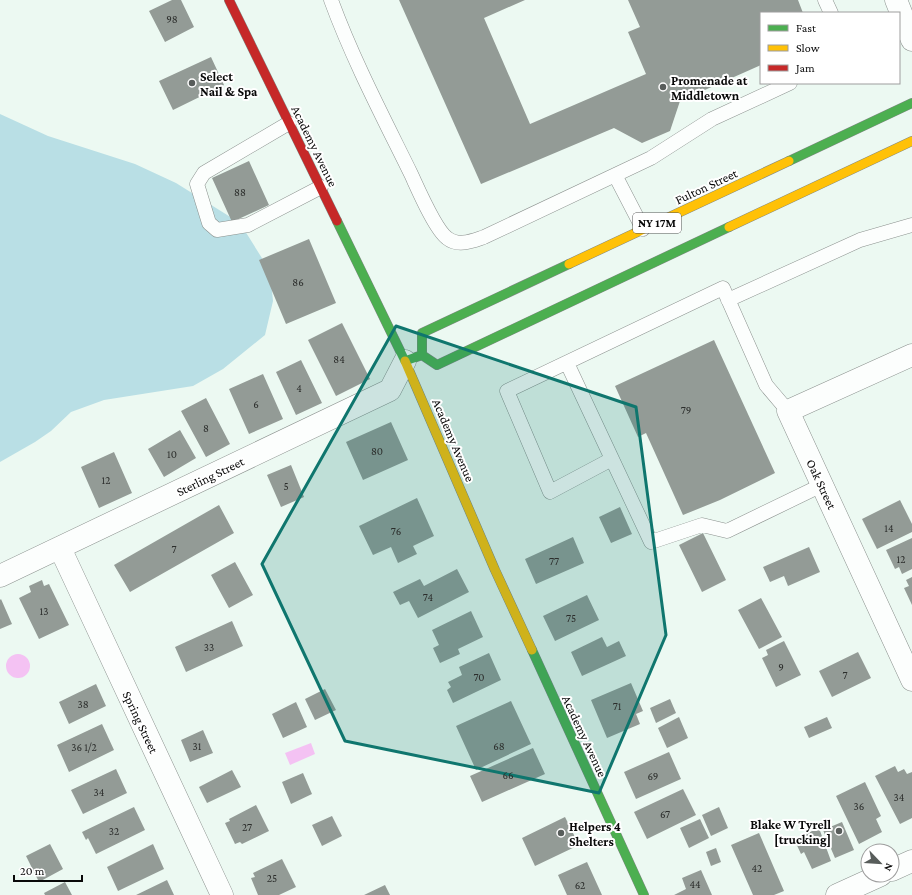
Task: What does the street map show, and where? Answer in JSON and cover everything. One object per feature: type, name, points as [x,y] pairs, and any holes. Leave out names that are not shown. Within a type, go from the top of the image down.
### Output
[{"type":"main road","name":"Academy Avenue","points":[[229,0],[321,187],[413,358],[495,570],[644,895]]},
{"type":"main road","name":"Fulton Street","points":[[413,358],[422,333],[912,103]]},
{"type":"main road","name":"NY 17M","points":[[413,358],[437,365],[912,141]]},
{"type":"street","points":[[896,0],[907,29]]},
{"type":"street","points":[[788,412],[912,355]]},
{"type":"street","name":"Sterling Street","points":[[0,576],[390,390],[413,358]]},
{"type":"street","name":"Oak Street","points":[[788,412],[912,680]]},
{"type":"street","name":"Spring Street","points":[[60,548],[222,895]]},
{"type":"street","points":[[900,866],[912,861]]},
{"type":"street","points":[[837,895],[863,883]]},
{"type":"lane","points":[[331,0],[354,57],[428,210],[446,238],[454,242],[465,243],[484,236],[651,158],[712,119],[788,84]]},
{"type":"lane","points":[[825,0],[831,12]]},
{"type":"lane","points":[[289,123],[204,174],[197,184],[209,223],[217,230],[248,224],[321,187]]},
{"type":"lane","points":[[615,175],[643,229]]},
{"type":"lane","points":[[728,300],[860,240],[912,225]]},
{"type":"lane","points":[[612,459],[550,492],[507,391],[723,288],[766,385],[788,412]]},
{"type":"lane","points":[[567,363],[651,542],[702,525],[727,531],[822,485]]},
{"type":"highlighted area","points":[[396,326],[636,407],[666,635],[599,793],[345,741],[262,564]]},
{"type":"shaded area","points":[[0,114],[48,136],[135,164],[176,183],[240,223],[270,271],[273,301],[265,335],[223,369],[193,386],[104,400],[71,412],[51,431],[0,462]]},
{"type":"shaded area","points":[[18,654],[27,657],[30,666],[27,675],[18,678],[9,675],[6,666],[9,657]]},
{"type":"shaded area","points":[[311,743],[315,754],[290,765],[285,753]]},
{"type":"building","points":[[172,0],[181,0],[194,27],[165,42],[149,11]]},
{"type":"building","name":"Promenade at Middletown","points":[[399,0],[525,0],[484,18],[530,124],[646,74],[628,32],[640,27],[628,0],[798,0],[803,12],[760,12],[760,65],[680,101],[670,131],[642,143],[614,128],[481,184]]},
{"type":"building","name":"Select Nail & Spa","points":[[211,57],[224,85],[173,110],[159,81]]},
{"type":"building","points":[[249,161],[269,205],[232,222],[212,178]]},
{"type":"building","points":[[309,239],[336,303],[286,324],[259,260]]},
{"type":"building","points":[[342,323],[370,379],[336,396],[308,340]]},
{"type":"building","points":[[714,340],[775,473],[720,500],[683,515],[646,433],[638,437],[615,386]]},
{"type":"building","points":[[301,360],[322,403],[296,415],[276,372]]},
{"type":"building","points":[[263,374],[283,419],[249,434],[229,389]]},
{"type":"building","points":[[206,398],[230,444],[206,457],[181,411]]},
{"type":"building","points":[[391,422],[408,460],[363,480],[346,442]]},
{"type":"building","points":[[180,430],[196,458],[164,477],[148,449]]},
{"type":"building","points":[[114,452],[132,493],[99,508],[81,467]]},
{"type":"building","points":[[291,465],[304,497],[281,507],[267,475]]},
{"type":"building","points":[[417,498],[434,536],[413,546],[417,554],[398,563],[391,547],[373,555],[359,526]]},
{"type":"building","points":[[900,500],[912,524],[912,532],[877,549],[862,519]]},
{"type":"building","points":[[219,505],[234,533],[130,592],[114,565]]},
{"type":"building","points":[[620,507],[632,534],[611,543],[599,517]]},
{"type":"building","points":[[703,533],[726,580],[702,592],[679,545]]},
{"type":"building","points":[[573,537],[584,563],[536,584],[525,559]]},
{"type":"building","points":[[912,538],[912,569],[902,574],[899,567],[895,569],[886,550]]},
{"type":"building","points":[[809,547],[820,572],[788,586],[784,576],[770,582],[763,567]]},
{"type":"building","points":[[235,562],[253,595],[229,608],[211,575]]},
{"type":"building","points":[[457,569],[469,592],[418,618],[409,601],[400,605],[393,592],[420,579],[424,586]]},
{"type":"building","points":[[912,577],[912,605],[904,588],[909,586],[906,580]]},
{"type":"building","points":[[42,580],[44,586],[49,584],[69,625],[39,639],[19,598],[31,592],[29,586]]},
{"type":"building","points":[[587,595],[599,620],[555,641],[543,616]]},
{"type":"building","points":[[761,598],[782,637],[759,649],[738,610]]},
{"type":"building","points":[[1,599],[12,624],[0,629],[0,600]]},
{"type":"building","points":[[471,611],[483,637],[458,649],[460,654],[440,663],[433,648],[439,645],[432,630]]},
{"type":"building","points":[[232,621],[243,646],[186,672],[175,647]]},
{"type":"building","points":[[602,637],[607,647],[619,641],[626,656],[582,676],[571,652]]},
{"type":"building","points":[[784,641],[801,675],[776,687],[762,658],[768,655],[766,650]]},
{"type":"building","points":[[858,652],[871,678],[832,697],[819,671]]},
{"type":"building","points":[[489,653],[501,680],[453,703],[447,690],[451,687],[448,682],[462,675],[459,667]]},
{"type":"building","points":[[631,683],[643,711],[636,714],[640,724],[607,738],[591,700]]},
{"type":"building","points":[[96,684],[106,706],[69,724],[59,702]]},
{"type":"building","points":[[325,689],[336,710],[315,720],[305,699]]},
{"type":"building","points":[[670,699],[676,713],[656,723],[650,708]]},
{"type":"building","points":[[511,701],[531,744],[476,770],[456,726]]},
{"type":"building","points":[[296,702],[307,727],[283,738],[272,714]]},
{"type":"building","points":[[679,717],[688,738],[667,748],[658,728]]},
{"type":"building","points":[[827,717],[832,728],[809,738],[804,727]]},
{"type":"building","points":[[102,724],[114,750],[69,772],[57,745]]},
{"type":"building","points":[[203,730],[213,753],[190,762],[181,740]]},
{"type":"building","points":[[533,748],[545,774],[482,802],[470,776]]},
{"type":"building","points":[[669,752],[681,779],[636,799],[624,772]]},
{"type":"building","points":[[895,766],[898,772],[904,769],[907,774],[912,772],[912,818],[900,824],[875,776]]},
{"type":"building","points":[[116,769],[127,793],[83,814],[71,790]]},
{"type":"building","points":[[232,770],[241,787],[207,803],[199,787]]},
{"type":"building","points":[[303,773],[312,794],[291,804],[282,782]]},
{"type":"building","points":[[865,782],[881,816],[876,819],[882,832],[859,844],[836,796]]},
{"type":"building","points":[[683,789],[696,815],[647,839],[634,812]]},
{"type":"building","points":[[256,805],[269,831],[242,844],[240,842],[235,844],[225,823],[230,821],[229,819]]},
{"type":"building","points":[[134,807],[145,830],[96,854],[88,838],[86,840],[82,832]]},
{"type":"building","points":[[719,807],[728,828],[711,836],[702,815]]},
{"type":"building","points":[[332,816],[342,836],[322,846],[312,825]]},
{"type":"building","points":[[565,817],[579,845],[535,866],[522,838]]},
{"type":"building","points":[[700,819],[709,838],[689,848],[680,828]]},
{"type":"building","points":[[842,822],[854,850],[835,858],[823,830]]},
{"type":"building","points":[[819,828],[831,861],[812,869],[804,852],[801,854],[794,839]]},
{"type":"building","points":[[759,833],[784,891],[774,895],[753,895],[731,845]]},
{"type":"building","points":[[50,844],[63,869],[39,882],[26,856]]},
{"type":"building","points":[[153,844],[164,869],[118,891],[107,867]]},
{"type":"building","points":[[716,848],[721,862],[711,866],[706,852]]},
{"type":"building","points":[[282,859],[296,887],[279,895],[258,895],[251,878],[255,877],[253,873]]},
{"type":"building","points":[[587,862],[602,895],[567,895],[558,875]]},
{"type":"building","points":[[701,870],[712,895],[674,895],[686,889],[682,878]]},
{"type":"building","points":[[167,880],[174,895],[136,895]]},
{"type":"building","points":[[65,882],[72,895],[45,895],[44,893]]},
{"type":"building","points":[[385,885],[390,895],[364,895]]},
{"type":"traffic: fast","points":[[789,161],[912,103]]},
{"type":"traffic: fast","points":[[337,221],[405,361],[422,355]]},
{"type":"traffic: fast","points":[[422,355],[437,365],[729,227]]},
{"type":"traffic: fast","points":[[422,355],[422,333],[569,264]]},
{"type":"traffic: fast","points":[[532,650],[644,895]]},
{"type":"traffic: slow","points":[[729,227],[912,141]]},
{"type":"traffic: slow","points":[[569,264],[789,161]]},
{"type":"traffic: slow","points":[[405,361],[495,570],[532,650]]},
{"type":"traffic: jam","points":[[229,0],[337,221]]},
{"type":"place","name":"Select Nail & Spa","points":[[192,83]]},
{"type":"place","name":"Promenade at Middletown","points":[[663,87]]},
{"type":"place","name":"Blake W Tyrell [trucking]","points":[[839,831]]},
{"type":"place","name":"Helpers 4 Shelters","points":[[561,833]]}]
